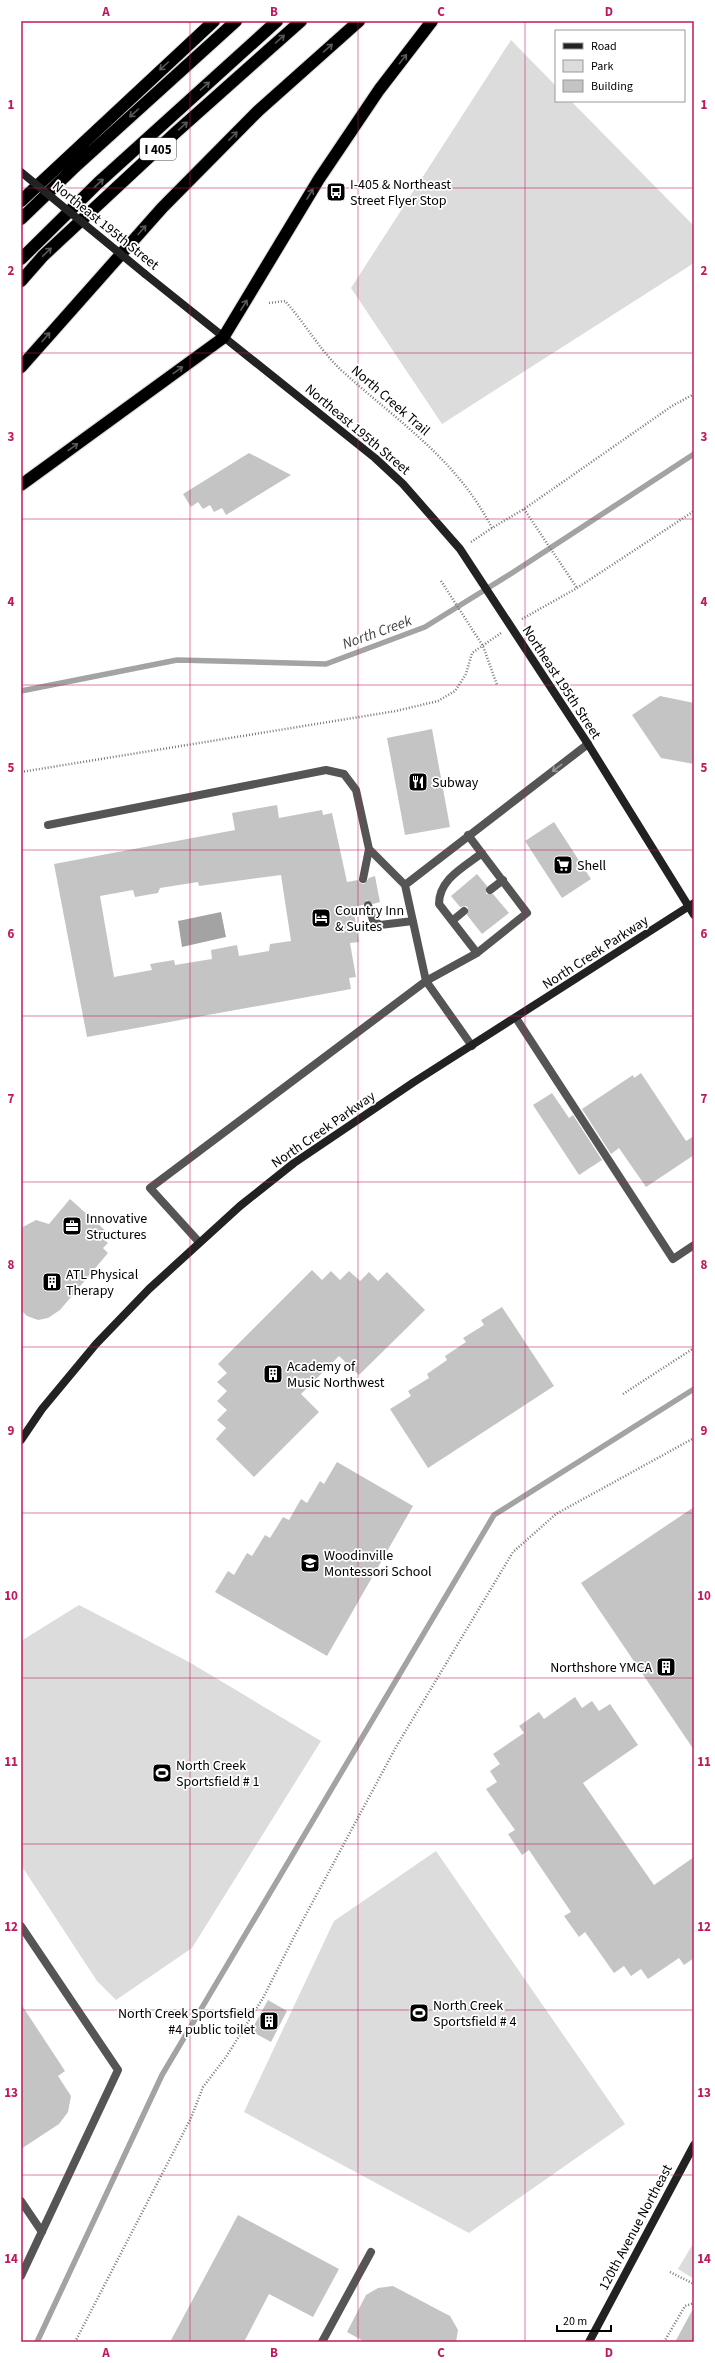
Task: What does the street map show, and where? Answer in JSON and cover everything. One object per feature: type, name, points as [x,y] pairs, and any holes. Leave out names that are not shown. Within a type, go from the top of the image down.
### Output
[{"type":"highway","points":[[21,201],[214,21]]},
{"type":"highway","points":[[21,219],[77,165],[236,21]]},
{"type":"highway","name":"I 405","points":[[21,259],[116,167],[277,21]]},
{"type":"highway","name":"I 405","points":[[21,281],[43,256],[128,176],[301,21]]},
{"type":"highway","points":[[21,367],[162,208],[258,111],[359,21]]},
{"type":"highway","points":[[21,485],[223,338],[319,179],[379,90],[432,21]]},
{"type":"main road","name":"Northeast 195th Street","points":[[21,172],[223,338],[259,364],[376,458],[403,484],[460,549],[473,571],[588,744],[691,905],[694,915]]},
{"type":"main road","name":"North Creek Parkway","points":[[21,1440],[42,1409],[96,1344],[198,1242],[294,1163],[691,905]]},
{"type":"main road","name":"120th Avenue Northeast","points":[[588,2342],[694,2145]]},
{"type":"lane","points":[[405,885],[484,822],[588,744]]},
{"type":"lane","points":[[48,825],[326,770],[344,774],[356,790],[369,849],[363,879]]},
{"type":"lane","points":[[198,1242],[150,1188],[426,981],[477,953],[527,913],[468,835]]},
{"type":"lane","points":[[369,849],[405,885],[426,981],[472,1046]]},
{"type":"lane","points":[[477,953],[439,904],[443,884],[482,853]]},
{"type":"lane","points":[[490,890],[503,880]]},
{"type":"lane","points":[[368,904],[373,920],[380,925],[413,921]]},
{"type":"lane","points":[[452,921],[464,911]]},
{"type":"lane","points":[[516,1018],[673,1259],[694,1246]]},
{"type":"lane","points":[[21,1926],[118,2070],[21,2276]]},
{"type":"lane","points":[[21,2201],[42,2232]]},
{"type":"lane","points":[[322,2342],[371,2252]]},
{"type":"path","name":"North Creek Trail","points":[[269,304],[285,301],[313,339],[340,369],[439,455],[466,485],[479,503],[492,528]]},
{"type":"path","points":[[460,549],[524,509],[672,406],[694,394]]},
{"type":"path","points":[[524,509],[577,588]]},
{"type":"path","points":[[21,772],[396,711],[438,701],[455,691],[466,674],[472,653],[533,612],[577,588],[694,511]]},
{"type":"path","points":[[441,581],[483,646],[497,685]]},
{"type":"path","points":[[623,1394],[694,1348]]},
{"type":"path","points":[[75,2342],[191,2118],[203,2087],[263,1998],[296,1933],[396,1747],[513,1552],[556,1514],[694,1438]]},
{"type":"path","points":[[670,2272],[694,2284]]},
{"type":"path","points":[[664,2342],[685,2306],[694,2303]]},
{"type":"green space","points":[[511,40],[555,85],[555,102],[572,102],[694,226],[694,263],[442,424],[351,288]]},
{"type":"green space","name":"North Creek Sportsfield # 1","points":[[79,1605],[189,1662],[321,1741],[192,1948],[116,2000],[97,1981],[21,1865],[21,1641]]},
{"type":"green space","name":"North Creek Sportsfield # 4","points":[[436,1851],[625,2124],[469,2233],[244,2112],[334,1921]]},
{"type":"green space","points":[[694,2242],[694,2279],[678,2269]]},
{"type":"shaded area","points":[[221,912],[226,937],[182,947],[178,921]]},
{"type":"building","points":[[249,453],[291,475],[226,515],[222,508],[214,512],[210,505],[203,509],[198,502],[191,507],[183,494]]},
{"type":"building","points":[[660,696],[694,703],[694,764],[661,758],[632,715]]},
{"type":"building","name":"Subway","points":[[432,729],[450,827],[405,835],[387,738]]},
{"type":"building","name":"Country Inn & Suites","points":[[277,805],[279,818],[322,810],[323,815],[332,813],[347,882],[358,880],[360,883],[364,884],[369,878],[375,876],[380,902],[373,904],[367,900],[363,905],[353,907],[359,942],[350,943],[356,977],[349,978],[351,989],[87,1037],[54,864],[235,830],[232,813]],"holes":[[[281,875],[291,941],[270,944],[269,951],[239,956],[237,945],[211,950],[212,959],[175,965],[174,960],[150,964],[152,970],[114,977],[100,896],[133,890],[135,897],[158,893],[160,888],[198,882],[199,886]]]},
{"type":"building","name":"Shell","points":[[554,822],[591,879],[562,898],[525,841]]},
{"type":"building","points":[[477,874],[487,886],[486,894],[493,894],[509,913],[482,934],[467,915],[468,908],[466,906],[460,907],[451,896]]},
{"type":"building","points":[[641,1073],[686,1141],[694,1136],[694,1155],[646,1187],[619,1148],[611,1154],[582,1109],[633,1075],[634,1078]]},
{"type":"building","points":[[552,1093],[569,1118],[573,1115],[602,1160],[579,1175],[533,1105]]},
{"type":"building","name":"ATL Physical Therapy","points":[[70,1199],[107,1232],[102,1238],[108,1243],[103,1248],[108,1253],[60,1310],[48,1318],[38,1320],[27,1316],[21,1310],[21,1228],[36,1220],[49,1224]]},
{"type":"building","name":"Academy of Music Northwest","points":[[312,1270],[322,1280],[331,1271],[340,1280],[349,1271],[360,1281],[369,1272],[378,1281],[387,1272],[425,1310],[359,1375],[339,1356],[301,1394],[319,1412],[254,1477],[216,1439],[226,1428],[217,1420],[227,1410],[217,1401],[227,1391],[217,1382],[227,1373],[218,1364]]},
{"type":"building","points":[[502,1307],[554,1386],[428,1468],[390,1409],[411,1396],[408,1391],[429,1378],[427,1374],[447,1360],[445,1356],[466,1342],[463,1338],[484,1325],[481,1320]]},
{"type":"building","name":"Woodinville Montessori School","points":[[337,1462],[413,1506],[327,1656],[215,1592],[228,1571],[234,1575],[247,1553],[252,1556],[265,1535],[270,1538],[283,1517],[289,1520],[301,1499],[307,1503],[320,1481],[324,1484]]},
{"type":"building","name":"Northshore YMCA","points":[[694,1507],[694,1750],[581,1583]]},
{"type":"building","points":[[575,1697],[582,1708],[592,1701],[599,1711],[610,1704],[638,1745],[583,1783],[654,1885],[694,1857],[694,1958],[684,1965],[679,1958],[648,1979],[641,1969],[631,1976],[624,1966],[614,1973],[585,1932],[579,1937],[564,1916],[571,1912],[529,1850],[522,1855],[508,1834],[515,1830],[486,1789],[497,1782],[490,1771],[500,1764],[493,1754],[524,1733],[519,1726],[539,1712],[544,1719]]},
{"type":"building","name":"North Creek Sportsfield #4 public toilet","points":[[268,2000],[287,2011],[271,2042],[251,2031]]},
{"type":"building","points":[[21,2004],[65,2071],[58,2076],[71,2096],[68,2112],[59,2124],[21,2149]]},
{"type":"building","points":[[238,2215],[339,2269],[313,2317],[269,2294],[244,2342],[170,2342]]},
{"type":"building","points":[[393,2286],[450,2316],[458,2330],[456,2342],[365,2342],[347,2332],[366,2295],[378,2288]]},
{"type":"building","points":[[694,2307],[694,2342],[675,2342]]},
{"type":"waterway","name":"North Creek","points":[[21,691],[177,660],[326,664],[425,627],[512,573],[694,454]]},
{"type":"waterway","points":[[37,2342],[162,2075],[494,1515],[694,1389]]},
{"type":"place","name":"I-405 & Northeast Street Flyer Stop","points":[[336,192]]},
{"type":"place","name":"Subway","points":[[418,782]]},
{"type":"place","name":"Shell","points":[[563,865]]},
{"type":"place","name":"Country Inn & Suites","points":[[321,918]]},
{"type":"place","name":"Innovative Structures","points":[[72,1226]]},
{"type":"place","name":"ATL Physical Therapy","points":[[52,1282]]},
{"type":"place","name":"Academy of Music Northwest","points":[[273,1374]]},
{"type":"place","name":"Woodinville Montessori School","points":[[310,1563]]},
{"type":"place","name":"Northshore YMCA","points":[[666,1667]]},
{"type":"place","name":"North Creek Sportsfield # 1","points":[[162,1773]]},
{"type":"place","name":"North Creek Sportsfield # 4","points":[[419,2013]]},
{"type":"place","name":"North Creek Sportsfield #4 public toilet","points":[[269,2021]]}]
